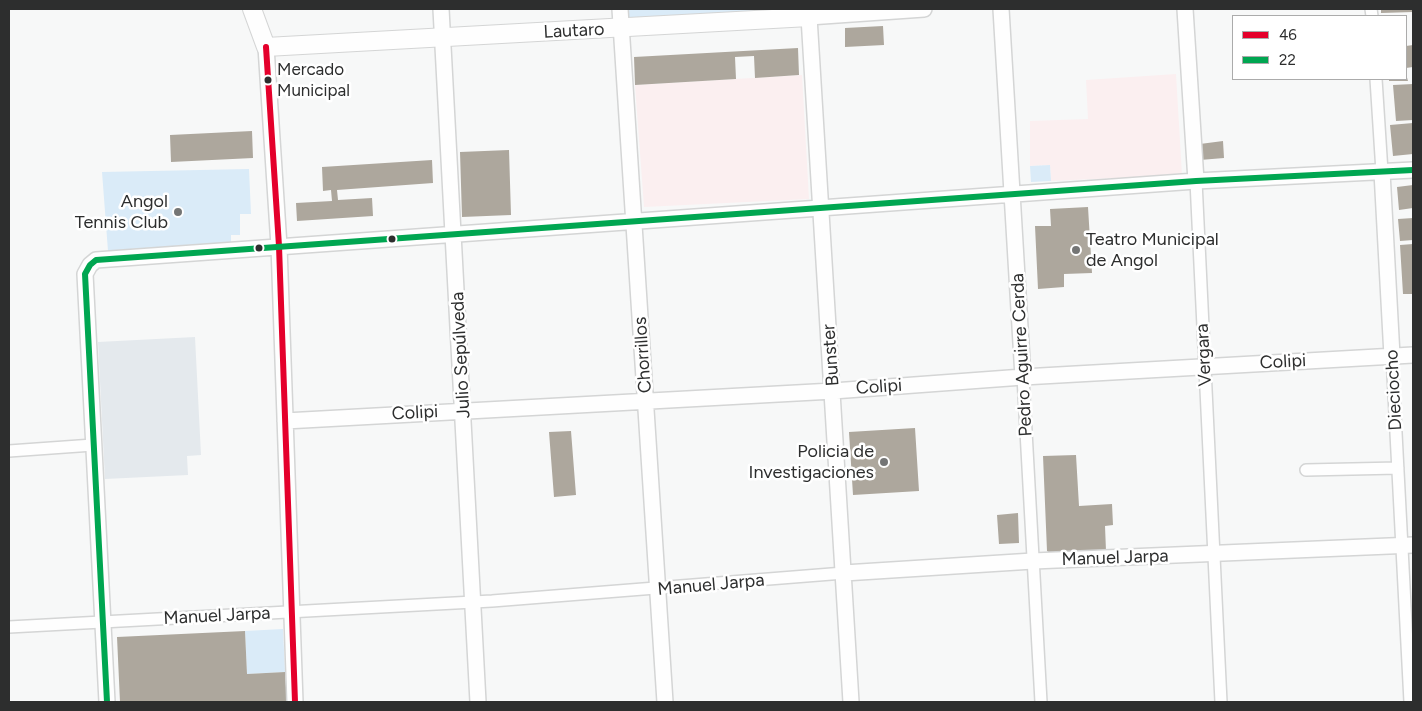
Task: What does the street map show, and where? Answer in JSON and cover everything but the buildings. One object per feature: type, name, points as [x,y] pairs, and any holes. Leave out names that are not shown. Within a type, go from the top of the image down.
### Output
[{"type":"main road","points":[[252,9],[266,47]]},
{"type":"main road","name":"Lautaro","points":[[266,47],[621,29],[808,13]]},
{"type":"street","name":"Julio Sepúlveda","points":[[441,9],[464,410],[478,702]]},
{"type":"street","name":"Chorrillos","points":[[620,9],[665,702]]},
{"type":"street","name":"Lautaro","points":[[808,13],[924,9]]},
{"type":"street","name":"Pedro Aguirre Cerda","points":[[1001,9],[1041,702]]},
{"type":"street","name":"Vergara","points":[[1185,9],[1196,181],[1221,702]]},
{"type":"street","name":"Bunster","points":[[808,13],[851,702]]},
{"type":"street","points":[[266,47],[279,246],[295,702]]},
{"type":"street","name":"Dieciocho","points":[[1376,80],[1398,468],[1407,546],[1410,702]]},
{"type":"street","points":[[107,702],[85,274],[90,265],[100,259],[1196,181],[1413,170]]},
{"type":"street","name":"Colipi","points":[[285,421],[833,391],[1022,377],[1413,355]]},
{"type":"street","points":[[9,452],[93,445]]},
{"type":"street","points":[[1306,470],[1398,468]]},
{"type":"street","name":"Manuel Jarpa","points":[[9,627],[472,602],[844,573],[1034,561],[1407,546]]},
{"type":"shaded area","points":[[628,9],[800,9],[628,19]]},
{"type":"shaded area","points":[[1176,74],[1182,175],[1051,181],[1050,165],[1030,166],[1030,121],[1088,119],[1086,80]]},
{"type":"shaded area","points":[[802,75],[809,199],[644,207],[635,85]]},
{"type":"shaded area","points":[[1050,165],[1051,181],[1031,182],[1030,166]]},
{"type":"shaded area","name":"Angol Tennis Club","points":[[249,169],[251,214],[240,214],[240,235],[231,235],[231,243],[108,251],[102,172]]},
{"type":"shaded area","points":[[195,337],[201,455],[187,456],[188,475],[105,479],[98,342]]},
{"type":"shaded area","points":[[283,629],[285,672],[247,674],[245,631]]},
{"type":"transit line","name":"46","points":[[266,47],[279,246],[295,702]]},
{"type":"transit line","name":"22","points":[[107,702],[85,274],[90,265],[96,260],[1196,181],[1413,170]]},
{"type":"place","name":"Mercado Municipal","points":[[268,80]]},
{"type":"place","name":"Angol Tennis Club","points":[[178,212]]},
{"type":"place","name":"Teatro Municipal de Angol","points":[[1076,250]]},
{"type":"place","name":"Policia de Investigaciones","points":[[884,462]]}]
